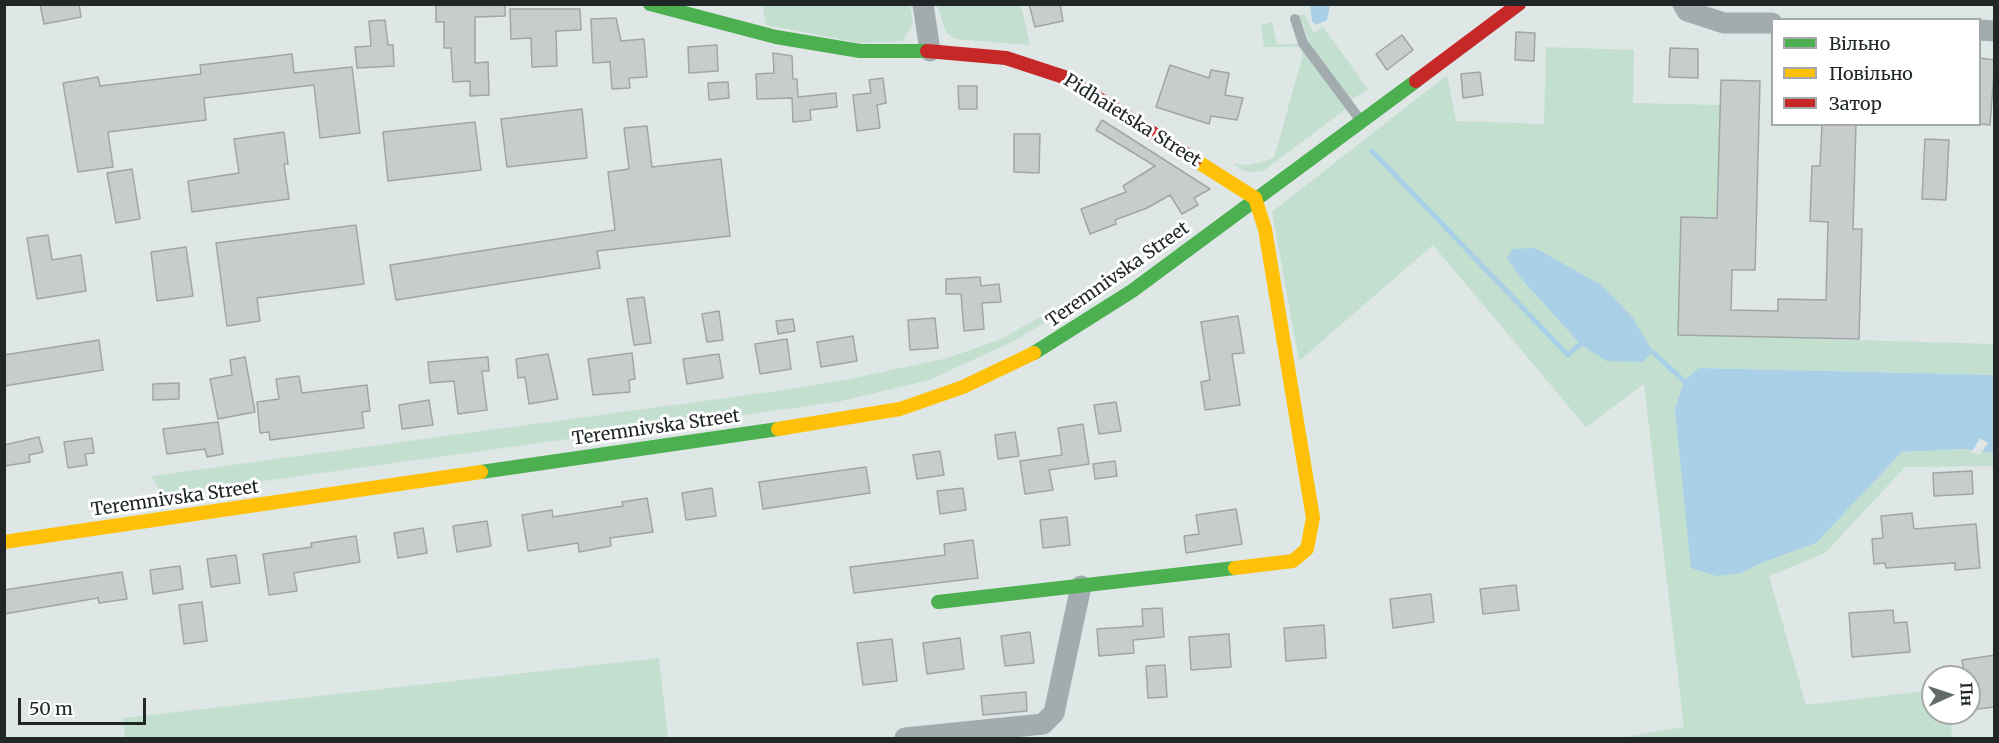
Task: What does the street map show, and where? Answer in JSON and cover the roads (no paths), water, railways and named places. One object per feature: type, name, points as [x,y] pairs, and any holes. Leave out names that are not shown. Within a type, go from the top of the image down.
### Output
[{"type":"street","name":"Pidhaietska Street","points":[[650,4],[776,37],[860,51],[930,51],[1006,58],[1064,77],[1255,198]]},
{"type":"street","points":[[923,4],[930,51]]},
{"type":"street","name":"Teremnivska Street","points":[[4,542],[900,409],[963,387],[1022,362],[1132,291],[1519,4]]},
{"type":"street","points":[[1683,4],[1687,10],[1724,23],[1771,23]]},
{"type":"street","points":[[938,602],[1293,561],[1307,549],[1313,518],[1265,229],[1255,198]]},
{"type":"street","points":[[905,738],[1043,724],[1054,713],[1081,586]]},
{"type":"lane","points":[[1295,19],[1303,43],[1361,121]]},
{"type":"water","points":[[1310,5],[1330,5],[1327,20],[1316,25],[1312,21]]},
{"type":"water","points":[[1535,248],[1601,285],[1633,318],[1653,352],[1642,362],[1606,361],[1580,344],[1519,276],[1507,258],[1513,249]]},
{"type":"water","points":[[1699,368],[1994,375],[1994,453],[1964,449],[1902,452],[1816,543],[1761,563],[1741,573],[1717,576],[1691,568],[1675,409],[1684,381]]},
{"type":"waterway","points":[[1372,151],[1568,355],[1580,344]]},
{"type":"waterway","points":[[1653,352],[1684,381]]}]
